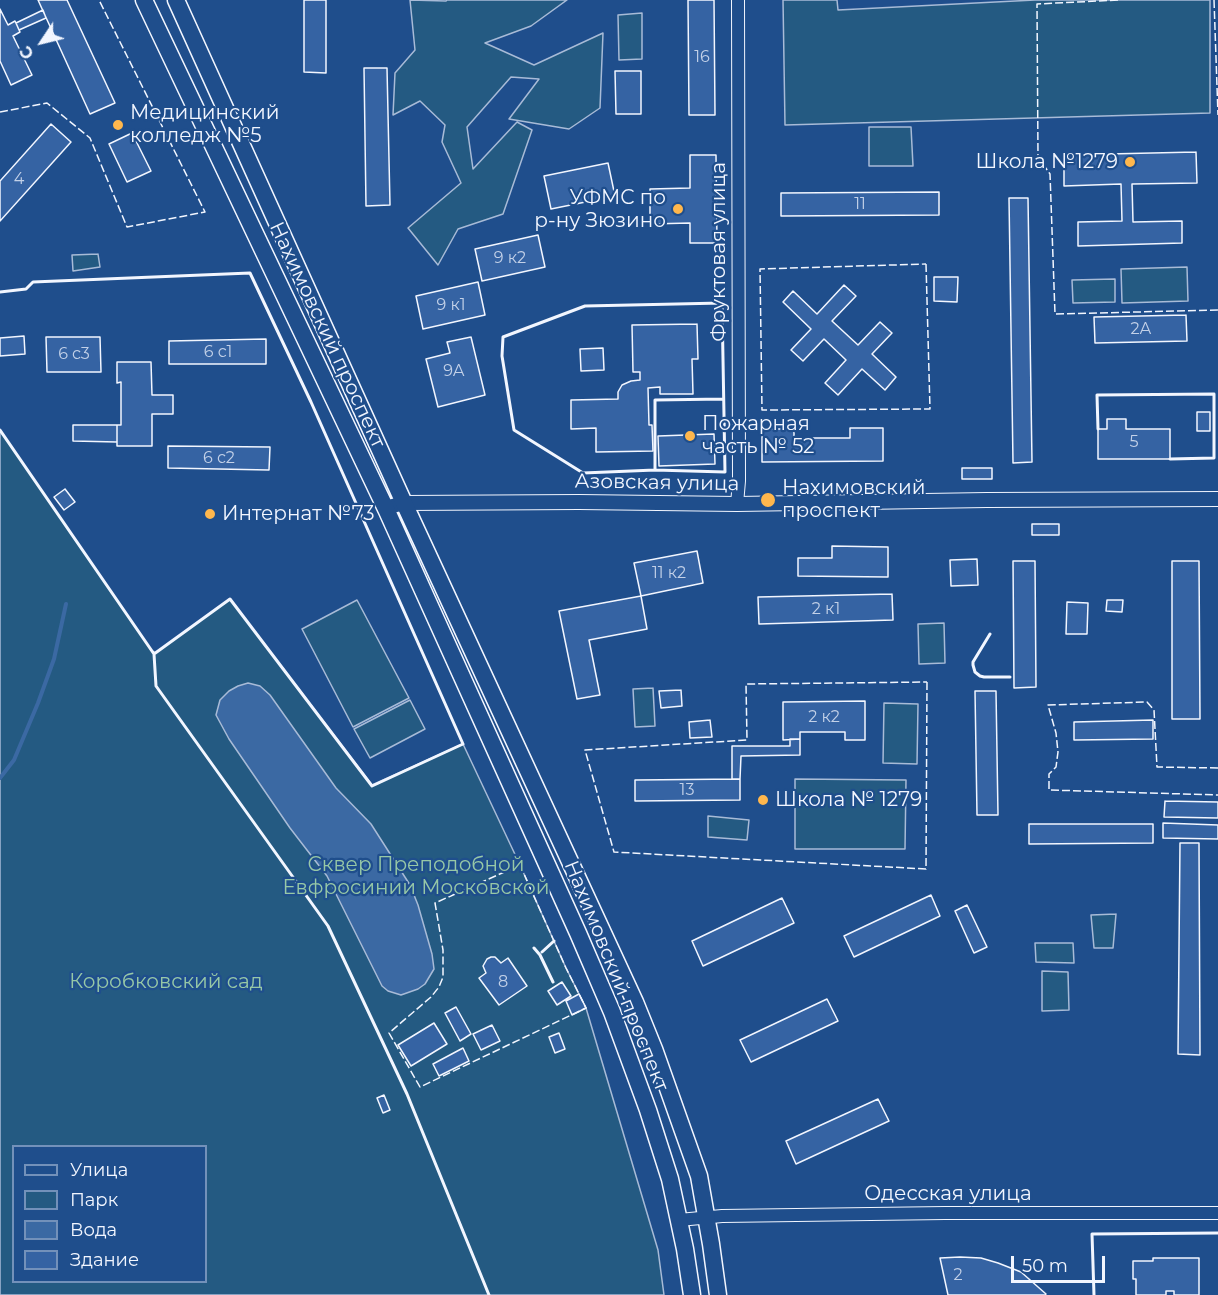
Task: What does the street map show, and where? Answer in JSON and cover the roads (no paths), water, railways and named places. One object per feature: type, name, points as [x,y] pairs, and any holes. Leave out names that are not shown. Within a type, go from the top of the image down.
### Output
[{"type":"main road","name":"Нахимовский проспект","points":[[144,0],[385,508],[612,1012],[648,1110],[670,1179],[686,1249],[692,1295]]},
{"type":"main road","name":"Нахимовский проспект","points":[[176,0],[404,503],[635,1002],[699,1176],[718,1295]]},
{"type":"street","name":"Фруктовая улица","points":[[737,504],[740,482],[738,0]]},
{"type":"street","name":"Азовская улица","points":[[385,508],[404,503],[737,504],[1218,499]]},
{"type":"street","name":"Одесская улица","points":[[679,1220],[706,1216],[933,1213],[1218,1213]]},
{"type":"water","points":[[248,683],[260,686],[270,695],[336,788],[371,824],[410,885],[432,954],[434,969],[425,984],[418,989],[401,995],[388,991],[382,986],[327,876],[290,828],[229,739],[216,715],[220,700],[229,691]]},
{"type":"waterway","points":[[0,778],[14,760],[38,703],[54,659],[66,604]]},
{"type":"place","name":"Медицинский колледж №5","points":[[118,125]]},
{"type":"place","name":"Школа №1279","points":[[1130,162]]},
{"type":"place","name":"УФМС по р-ну Зюзино","points":[[678,209]]},
{"type":"place","name":"Пожарная часть № 52","points":[[690,436]]},
{"type":"place","name":"Нахимовский проспект","points":[[768,500]]},
{"type":"place","name":"Интернат №73","points":[[210,514]]},
{"type":"place","name":"Школа № 1279","points":[[763,800]]},
{"type":"park label","name":"Сквер Преподобной Евфросинии Московской","points":[[416,876]]},
{"type":"park label","name":"Коробковский сад","points":[[166,982]]}]
